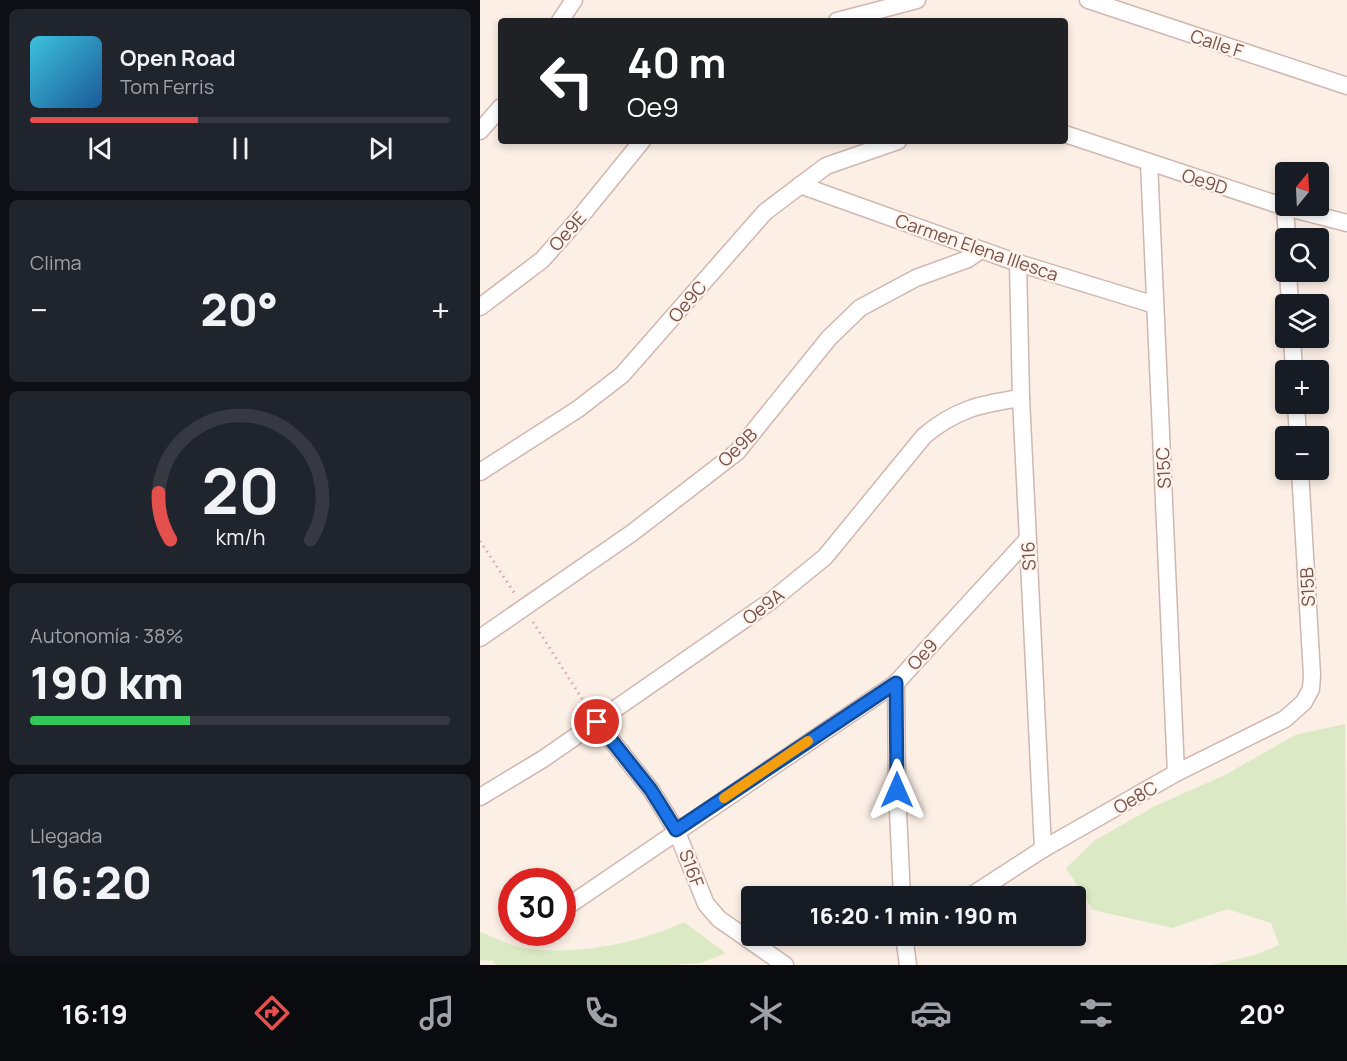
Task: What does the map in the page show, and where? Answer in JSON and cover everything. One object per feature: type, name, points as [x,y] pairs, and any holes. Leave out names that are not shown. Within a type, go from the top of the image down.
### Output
[{"type":"street","points":[[566,11],[586,0]]},
{"type":"street","points":[[848,18],[917,0]]},
{"type":"street","name":"Calle F","points":[[1088,0],[1347,86]]},
{"type":"street","points":[[480,131],[498,110]]},
{"type":"street","name":"Oe9D","points":[[1068,135],[1275,204]]},
{"type":"street","name":"Oe9E","points":[[480,308],[542,260],[640,144]]},
{"type":"street","name":"Oe9C","points":[[480,472],[578,409],[622,375],[765,212],[826,166],[889,144]]},
{"type":"street","name":"S15C","points":[[1149,162],[1176,773]]},
{"type":"street","name":"Carmen Elena Illesca","points":[[800,185],[1018,263],[1155,305]]},
{"type":"street","name":"Oe9D","points":[[1320,216],[1347,223]]},
{"type":"street","name":"Oe9B","points":[[480,638],[632,533],[736,452],[750,438],[828,338],[860,308],[916,278],[968,259],[981,250]]},
{"type":"street","name":"S16","points":[[1018,263],[1027,540],[1043,849]]},
{"type":"street","name":"Oe9A","points":[[480,797],[543,759],[771,602],[825,557],[924,436],[943,420],[965,409],[1021,398]]},
{"type":"street","name":"S15B","points":[[1301,480],[1312,675],[1311,689],[1304,702]]},
{"type":"street","name":"Oe9","points":[[576,900],[676,830],[896,683],[1027,540]]},
{"type":"street","points":[[896,683],[897,790],[901,886]]},
{"type":"street","name":"Oe8C","points":[[986,886],[1043,849],[1176,773],[1285,719],[1304,702]]},
{"type":"street","name":"S16F","points":[[597,722],[651,790],[676,830],[706,904],[719,919],[785,965]]},
{"type":"street","points":[[907,946],[908,965]]},
{"type":"path","points":[[480,541],[597,722]]},
{"type":"green space","points":[[1345,724],[1347,965],[1212,965],[1255,955],[1279,945],[1271,923],[1227,909],[1173,928],[1093,910],[1086,899],[1086,886],[1078,886],[1066,868],[1094,841],[1155,806],[1225,775],[1295,735]]},
{"type":"green space","points":[[684,922],[726,953],[701,963],[671,965],[496,965],[493,961],[480,960],[480,932],[498,939],[498,946],[564,950],[606,946],[665,930]]},
{"type":"slow traffic","points":[[724,798],[808,741]]},
{"type":"route","points":[[597,722],[651,790],[676,830],[896,683],[897,790]]}]
